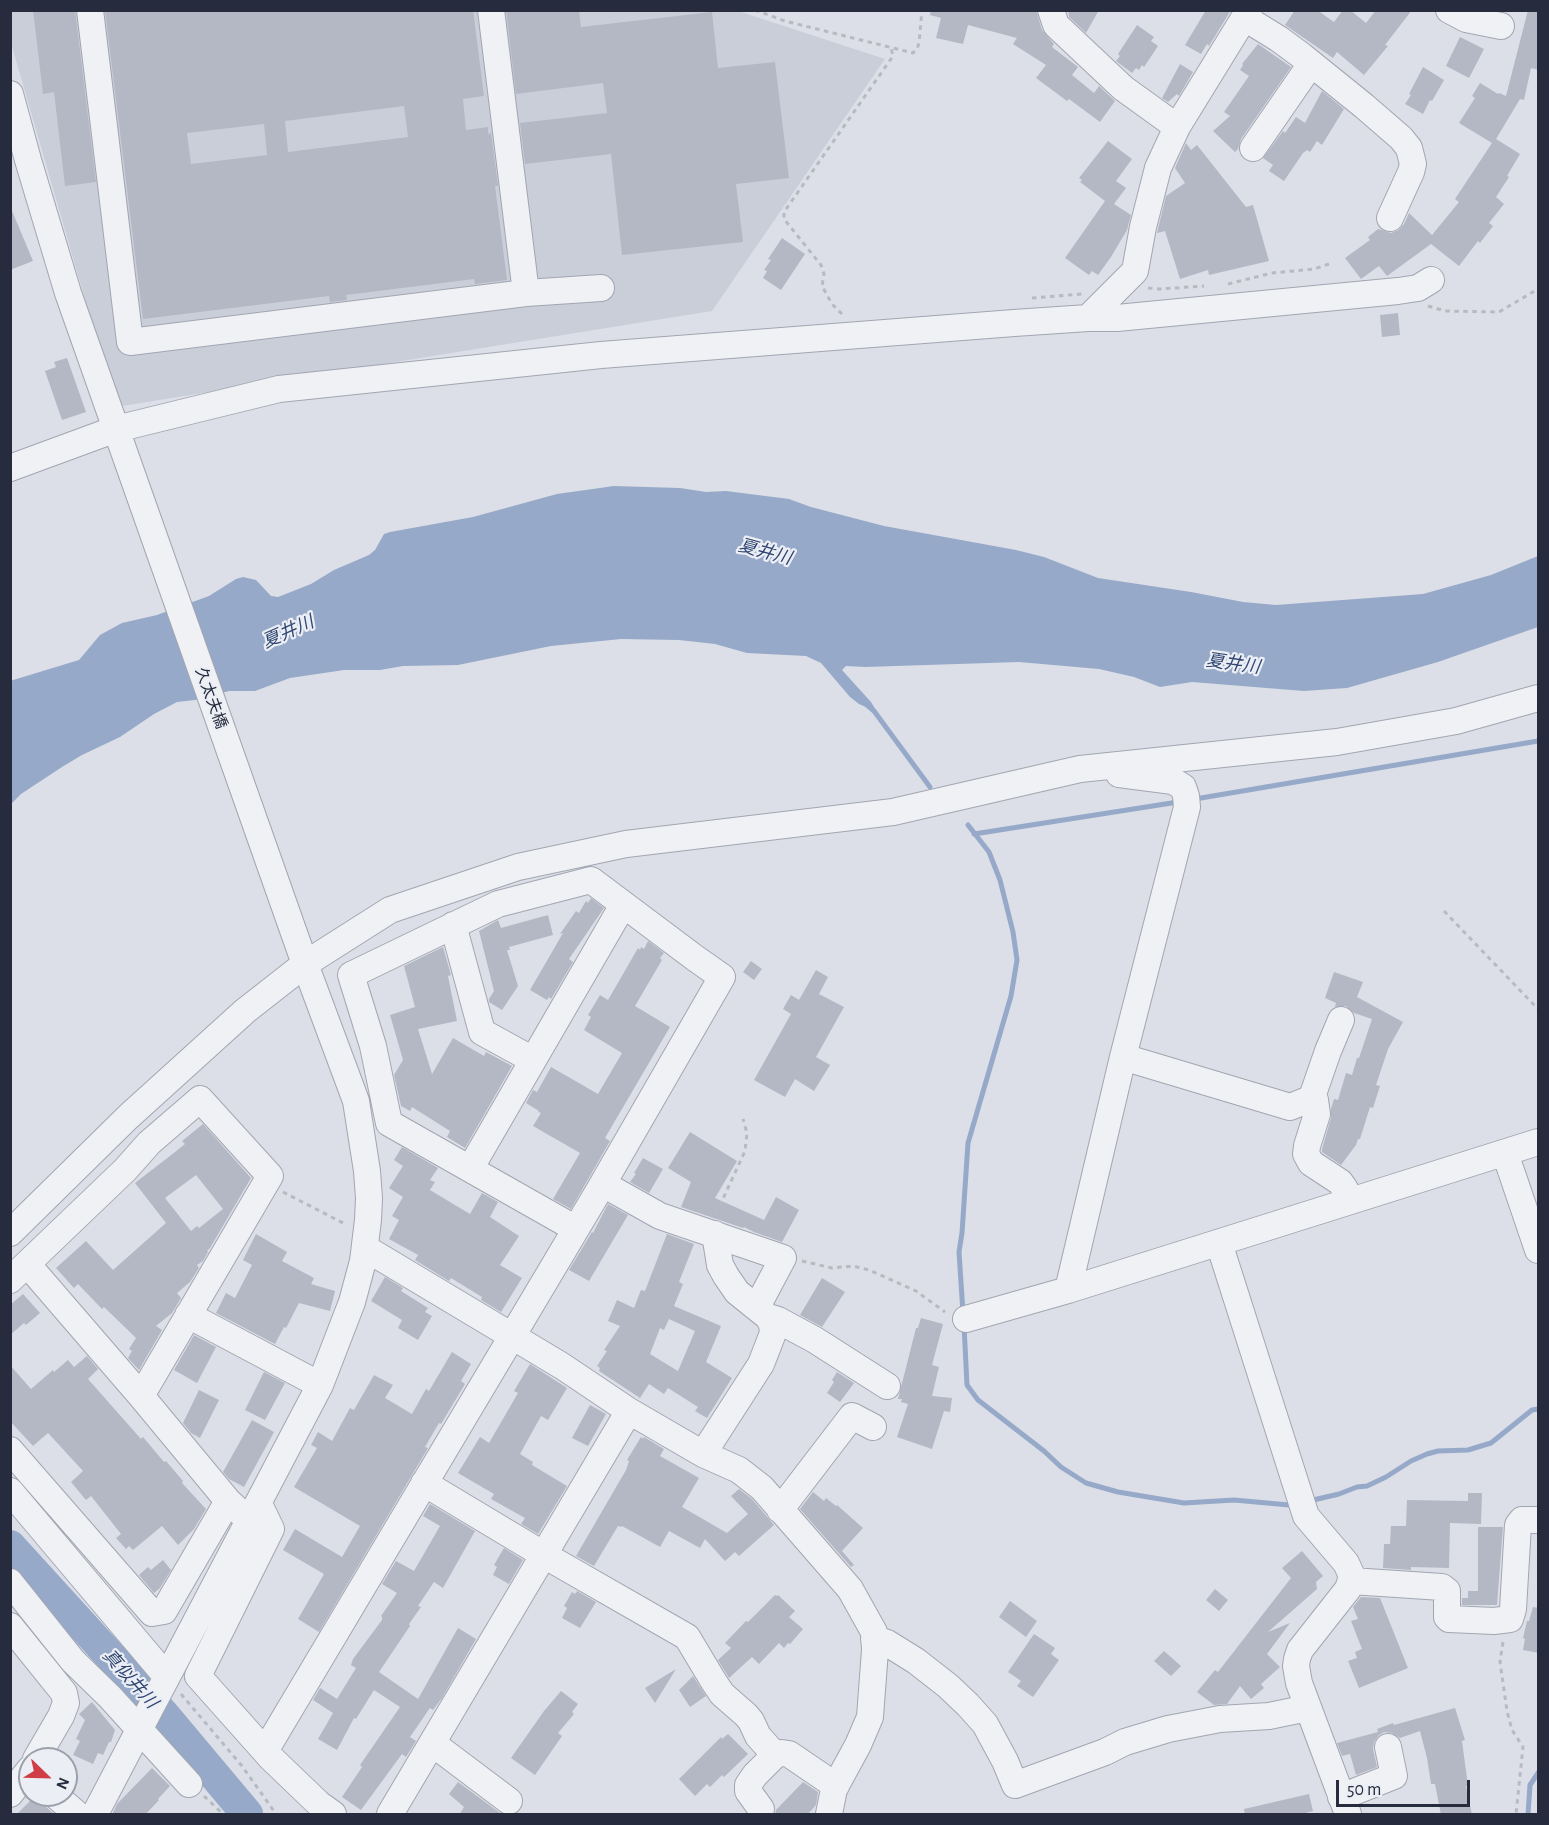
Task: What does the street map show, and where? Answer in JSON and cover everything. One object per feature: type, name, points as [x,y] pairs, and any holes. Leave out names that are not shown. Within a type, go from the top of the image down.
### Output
[{"type":"street","points":[[90,10],[130,342],[526,293],[601,288]]},
{"type":"street","points":[[491,10],[526,293]]},
{"type":"street","points":[[1051,10],[1056,25],[1123,88],[1177,127]]},
{"type":"street","points":[[1449,10],[1466,19],[1501,26]]},
{"type":"street","points":[[1088,318],[1135,271],[1158,168],[1177,127],[1247,14],[1364,106],[1401,138],[1409,148],[1413,164],[1411,172],[1390,218]]},
{"type":"street","points":[[1253,148],[1311,64]]},
{"type":"street","name":"久太夫橋","points":[[10,94],[68,293],[356,1101],[369,1189],[366,1242],[351,1302],[320,1385],[95,1815]]},
{"type":"street","points":[[10,468],[117,434],[279,389],[601,355],[1088,318],[1117,318],[1392,292],[1418,288],[1431,280]]},
{"type":"street","points":[[10,1233],[128,1116],[304,960],[390,910],[518,867],[626,844],[893,812],[1080,769],[1337,742],[1456,720],[1539,698]]},
{"type":"street","points":[[1456,720],[1539,716]]},
{"type":"street","points":[[1068,1290],[1123,1057],[1187,807],[1183,787],[1173,781],[1080,769]]},
{"type":"street","points":[[265,1751],[603,1184],[722,976],[694,958],[591,880],[498,904],[351,975],[373,1046],[389,1123],[576,1229]]},
{"type":"street","points":[[470,1169],[623,905]]},
{"type":"street","points":[[453,925],[482,1032],[533,1060]]},
{"type":"street","points":[[1311,1100],[1341,1020]]},
{"type":"street","points":[[1123,1057],[1290,1107],[1315,1100],[1317,1114],[1306,1154],[1311,1163],[1340,1182],[1346,1189],[1344,1202]]},
{"type":"street","points":[[141,1396],[270,1176],[200,1099],[149,1143],[125,1170],[19,1273],[141,1396],[228,1501],[254,1513],[271,1528],[198,1676],[265,1751],[333,1815]]},
{"type":"street","points":[[958,1317],[1068,1290],[1539,1142]]},
{"type":"street","points":[[1505,1153],[1539,1250]]},
{"type":"street","points":[[603,1184],[660,1216],[783,1258],[762,1312]]},
{"type":"street","points":[[703,1454],[760,1364],[773,1333],[772,1324],[762,1312],[737,1292],[726,1276],[720,1265],[711,1233]]},
{"type":"street","points":[[366,1242],[629,1411],[703,1454],[739,1470],[762,1488],[850,1589],[874,1632],[875,1650],[870,1716],[834,1789],[829,1815]]},
{"type":"street","points":[[1219,1243],[1303,1507],[1346,1563],[1352,1576],[1348,1589],[1300,1650],[1296,1672],[1344,1806],[1394,1776],[1388,1747]]},
{"type":"street","points":[[762,1312],[814,1340],[887,1386]]},
{"type":"street","points":[[188,1315],[320,1385]]},
{"type":"street","points":[[390,1815],[629,1411]]},
{"type":"street","points":[[780,1510],[852,1416],[873,1426]]},
{"type":"street","points":[[10,1450],[152,1613],[164,1611],[228,1501]]},
{"type":"street","points":[[424,1483],[687,1637],[722,1694],[746,1715],[758,1736],[775,1755]]},
{"type":"street","points":[[10,1491],[166,1676]]},
{"type":"street","points":[[1352,1581],[1442,1587],[1447,1591],[1447,1617],[1449,1619],[1494,1621],[1510,1619],[1513,1609],[1516,1531],[1522,1520],[1539,1520]]},
{"type":"street","points":[[10,1582],[73,1661],[140,1726],[189,1784]]},
{"type":"street","points":[[10,1626],[64,1693],[66,1703],[62,1716],[44,1747]]},
{"type":"street","points":[[874,1639],[887,1643],[916,1661],[968,1705],[985,1724],[1015,1785],[1105,1752],[1125,1742],[1184,1725],[1220,1719],[1269,1716],[1308,1708]]},
{"type":"street","points":[[432,1743],[509,1801]]},
{"type":"street","points":[[746,1799],[748,1785],[755,1775],[775,1755],[782,1753],[789,1754],[836,1786]]},
{"type":"path","points":[[755,10],[784,21],[914,53],[917,50],[922,10]]},
{"type":"path","points":[[848,318],[832,304],[822,286],[824,274],[821,264],[784,219],[784,212],[893,56],[891,48]]},
{"type":"path","points":[[1223,285],[1272,273],[1314,270],[1329,264]]},
{"type":"path","points":[[1028,299],[1097,294],[1141,286],[1160,290],[1187,286],[1212,286]]},
{"type":"path","points":[[1418,305],[1445,311],[1499,312],[1539,289]]},
{"type":"path","points":[[1444,911],[1539,1009]]},
{"type":"path","points":[[711,1233],[745,1151],[747,1133],[743,1119]]},
{"type":"path","points":[[266,1183],[366,1242]]},
{"type":"path","points":[[783,1258],[832,1268],[853,1266],[869,1270],[916,1291],[958,1317]]},
{"type":"path","points":[[1510,1619],[1501,1649],[1500,1662],[1512,1730],[1523,1747],[1516,1815]]},
{"type":"path","points":[[166,1676],[242,1766],[276,1815]]},
{"type":"shaded area","points":[[11,10],[735,10],[885,59],[712,311],[116,407],[11,43]]},
{"type":"water","name":"夏井川","points":[[614,486],[680,488],[706,492],[726,491],[789,499],[884,526],[1044,557],[1098,578],[1243,602],[1276,605],[1423,594],[1491,575],[1538,556],[1538,627],[1438,662],[1347,688],[1304,691],[1192,682],[1160,687],[1134,677],[1099,669],[1019,662],[846,666],[842,670],[877,712],[850,697],[821,663],[806,656],[747,653],[715,644],[679,640],[621,639],[551,646],[458,665],[344,670],[290,678],[255,691],[229,691],[177,702],[154,714],[120,737],[62,767],[21,794],[11,804],[10,681],[79,660],[100,635],[122,623],[157,615],[209,596],[236,579],[243,577],[256,580],[271,596],[278,597],[311,584],[334,570],[369,555],[375,550],[384,534],[390,532],[473,517],[557,494]]},
{"type":"building","points":[[33,10],[75,10],[96,182],[65,186],[54,92],[43,94]]},
{"type":"building","points":[[105,10],[473,10],[484,96],[463,99],[466,130],[488,127],[488,134],[491,133],[507,280],[475,284],[474,279],[346,295],[347,300],[330,302],[329,296],[143,319]],"holes":[[[404,106],[408,137],[288,152],[285,121]],[[264,124],[267,155],[191,164],[187,133]]]},
{"type":"building","points":[[506,10],[579,10],[581,27],[712,12],[718,68],[775,62],[789,178],[736,184],[743,242],[622,255],[611,154],[525,164],[520,123],[607,113],[603,83],[516,94]]},
{"type":"building","points":[[931,10],[1036,10],[1042,30],[1054,44],[1052,47],[1078,67],[1072,75],[1094,93],[1099,86],[1115,101],[1100,122],[1036,78],[1046,65],[1013,44],[1017,38],[968,25],[963,44],[936,38],[941,18],[930,15]]},
{"type":"building","points":[[1068,10],[1099,10],[1086,33],[1069,17]]},
{"type":"building","points":[[1206,10],[1231,10],[1209,46],[1207,44],[1201,54],[1185,45]]},
{"type":"building","points":[[1295,10],[1317,10],[1334,22],[1343,10],[1350,10],[1366,23],[1376,10],[1412,10],[1385,45],[1388,46],[1364,75],[1337,52],[1333,58],[1285,25]]},
{"type":"building","points":[[1528,10],[1539,10],[1539,70],[1531,68],[1524,100],[1520,99],[1496,139],[1520,154],[1496,197],[1504,204],[1489,223],[1493,226],[1459,266],[1431,244],[1387,276],[1379,266],[1361,279],[1345,258],[1370,240],[1368,237],[1378,229],[1391,233],[1398,230],[1409,213],[1432,235],[1459,202],[1455,199],[1492,143],[1459,123],[1475,98],[1472,96],[1480,83],[1506,96]]},
{"type":"building","points":[[1137,25],[1154,37],[1151,41],[1158,46],[1144,67],[1142,65],[1139,70],[1136,68],[1132,73],[1116,61]]},
{"type":"building","points":[[1460,37],[1484,49],[1469,78],[1446,66]]},
{"type":"building","points":[[1258,44],[1291,67],[1241,139],[1235,152],[1213,131],[1230,116],[1224,112],[1249,76],[1240,70],[1242,64]]},
{"type":"building","points":[[1180,64],[1193,72],[1179,96],[1177,94],[1168,102],[1162,98]]},
{"type":"building","points":[[1423,67],[1444,80],[1423,114],[1405,104]]},
{"type":"building","points":[[1322,91],[1344,109],[1322,145],[1317,141],[1310,152],[1307,150],[1303,153],[1284,181],[1269,171],[1273,165],[1263,158],[1296,117],[1305,123]]},
{"type":"building","points":[[1108,141],[1132,159],[1116,181],[1126,188],[1114,204],[1131,215],[1127,230],[1111,257],[1098,275],[1092,271],[1089,275],[1065,258],[1105,201],[1080,182],[1082,180],[1079,178]]},
{"type":"building","points":[[1186,143],[1191,150],[1197,145],[1246,207],[1253,205],[1269,261],[1209,275],[1208,270],[1180,279],[1165,231],[1157,233],[1166,196],[1185,183],[1175,168]]},
{"type":"building","points":[[10,206],[33,261],[10,270]]},
{"type":"building","points":[[782,238],[805,254],[781,290],[763,278],[767,271],[764,270],[771,260],[768,259]]},
{"type":"building","points":[[1398,313],[1400,335],[1382,337],[1380,315]]},
{"type":"building","points":[[67,358],[86,412],[62,420],[45,371],[56,367],[54,362]]},
{"type":"building","points":[[591,898],[604,908],[569,959],[573,962],[551,999],[549,997],[547,1000],[530,990],[563,933],[560,934],[576,911],[579,913],[586,901],[588,903]]},
{"type":"building","points":[[548,915],[553,935],[509,947],[510,950],[507,950],[518,986],[502,1010],[489,1002],[494,991],[479,931],[498,920],[501,928]]},
{"type":"building","points":[[648,941],[664,953],[635,1006],[670,1027],[605,1138],[610,1141],[571,1209],[553,1199],[580,1153],[533,1126],[541,1113],[526,1103],[533,1090],[537,1092],[551,1067],[598,1094],[622,1053],[584,1030],[591,1017],[588,1015],[600,995],[608,1000],[638,948],[644,949]]},
{"type":"building","points":[[443,947],[451,975],[448,976],[457,1021],[418,1029],[432,1074],[453,1038],[484,1056],[486,1052],[512,1066],[465,1148],[447,1137],[450,1131],[412,1107],[410,1111],[401,1106],[394,1075],[403,1060],[390,1015],[415,1007],[404,966]]},
{"type":"building","points":[[751,961],[762,969],[754,980],[743,972]]},
{"type":"building","points":[[816,970],[828,977],[819,994],[844,1007],[816,1057],[830,1065],[814,1091],[795,1079],[785,1097],[754,1080],[791,1014],[783,1009],[791,995],[799,1000]]},
{"type":"building","points":[[1334,972],[1363,982],[1357,997],[1403,1022],[1388,1049],[1376,1085],[1380,1086],[1373,1108],[1370,1107],[1360,1139],[1341,1165],[1322,1152],[1322,1149],[1334,1099],[1338,1100],[1346,1073],[1352,1075],[1372,1019],[1354,1013],[1346,1006],[1335,1007],[1336,1003],[1325,998]]},
{"type":"building","points":[[203,1124],[251,1178],[203,1261],[197,1265],[199,1268],[190,1282],[177,1293],[181,1298],[172,1313],[156,1326],[162,1330],[139,1370],[128,1358],[132,1351],[129,1349],[136,1338],[104,1307],[102,1309],[78,1284],[74,1288],[56,1268],[86,1241],[113,1270],[166,1223],[135,1183],[185,1144],[182,1141]],"holes":[[[196,1175],[223,1209],[199,1228],[197,1226],[191,1231],[165,1198]]]},
{"type":"building","points":[[690,1132],[737,1161],[715,1198],[764,1220],[776,1197],[799,1210],[782,1242],[681,1207],[691,1182],[668,1168]]},
{"type":"building","points":[[402,1147],[438,1168],[430,1180],[435,1182],[430,1190],[470,1214],[482,1193],[498,1202],[490,1217],[519,1236],[500,1265],[522,1278],[501,1312],[451,1278],[449,1281],[415,1260],[418,1255],[389,1239],[399,1220],[392,1216],[403,1197],[389,1188],[403,1166],[394,1160]]},
{"type":"building","points":[[643,1158],[663,1169],[649,1193],[630,1182]]},
{"type":"building","points":[[608,1204],[628,1215],[589,1281],[569,1270],[593,1233]]},
{"type":"building","points":[[256,1234],[287,1252],[282,1261],[314,1278],[311,1284],[335,1291],[330,1311],[299,1303],[275,1344],[216,1313],[226,1293],[235,1298],[252,1265],[243,1260]]},
{"type":"building","points":[[667,1234],[694,1244],[679,1282],[683,1284],[674,1306],[721,1326],[706,1362],[732,1378],[707,1418],[695,1411],[698,1407],[668,1388],[664,1394],[649,1384],[640,1398],[599,1371],[600,1368],[597,1366],[607,1351],[604,1350],[620,1326],[608,1321],[617,1300],[634,1308],[641,1290],[645,1291]],"holes":[[[669,1319],[695,1331],[678,1371],[650,1354],[660,1328],[664,1330]]]},
{"type":"building","points":[[385,1277],[403,1288],[401,1291],[428,1308],[425,1312],[432,1316],[418,1340],[398,1328],[402,1320],[371,1301]]},
{"type":"building","points":[[822,1278],[845,1292],[822,1327],[800,1315]]},
{"type":"building","points":[[23,1294],[40,1313],[10,1335],[10,1305]]},
{"type":"building","points":[[921,1318],[943,1324],[932,1365],[939,1367],[932,1396],[952,1398],[950,1412],[944,1411],[932,1449],[897,1437],[908,1404],[898,1399],[916,1328]]},
{"type":"building","points":[[194,1335],[216,1347],[197,1383],[174,1370]]},
{"type":"building","points":[[452,1352],[471,1364],[461,1381],[465,1384],[441,1424],[439,1423],[425,1447],[428,1448],[319,1632],[298,1619],[324,1574],[283,1550],[295,1529],[342,1557],[360,1526],[294,1487],[317,1448],[311,1445],[318,1432],[332,1441],[350,1408],[354,1410],[374,1375],[393,1385],[385,1398],[412,1414],[426,1389],[429,1391]]},
{"type":"building","points":[[87,1356],[98,1369],[88,1379],[141,1439],[143,1437],[164,1462],[166,1461],[206,1509],[194,1529],[178,1545],[162,1526],[133,1550],[129,1546],[126,1549],[116,1538],[121,1534],[91,1496],[86,1500],[71,1482],[83,1471],[48,1433],[33,1446],[10,1421],[10,1365],[31,1389],[68,1360],[74,1367]]},
{"type":"building","points":[[530,1364],[567,1388],[548,1420],[541,1416],[520,1454],[533,1462],[532,1465],[567,1486],[538,1534],[521,1524],[525,1518],[491,1499],[494,1494],[458,1473],[480,1437],[489,1443],[518,1393],[514,1391]]},
{"type":"building","points":[[264,1372],[285,1383],[265,1420],[245,1410]]},
{"type":"building","points":[[837,1372],[854,1383],[840,1402],[827,1393]]},
{"type":"building","points":[[199,1390],[219,1400],[200,1438],[191,1433],[183,1423]]},
{"type":"building","points":[[590,1405],[606,1414],[588,1446],[572,1438]]},
{"type":"building","points":[[252,1420],[274,1432],[244,1487],[229,1479],[223,1472]]},
{"type":"building","points":[[641,1437],[664,1449],[660,1456],[699,1478],[682,1507],[727,1533],[748,1514],[731,1496],[739,1489],[752,1499],[774,1525],[739,1556],[735,1552],[725,1561],[705,1539],[700,1548],[669,1531],[660,1547],[622,1526],[618,1526],[594,1566],[576,1556],[626,1470],[629,1461],[627,1460]]},
{"type":"building","points":[[813,1492],[824,1501],[826,1498],[837,1505],[863,1528],[842,1551],[854,1565],[851,1567],[800,1509]]},
{"type":"building","points":[[1468,1493],[1482,1493],[1481,1524],[1450,1523],[1449,1568],[1411,1567],[1411,1570],[1383,1568],[1384,1544],[1390,1544],[1391,1526],[1406,1526],[1407,1500],[1468,1501]]},
{"type":"building","points":[[430,1504],[475,1531],[443,1588],[434,1582],[418,1606],[421,1607],[409,1624],[410,1626],[379,1672],[418,1699],[458,1628],[476,1639],[442,1698],[433,1710],[430,1708],[410,1737],[416,1741],[406,1757],[402,1754],[361,1810],[342,1797],[362,1767],[360,1765],[400,1707],[374,1690],[356,1719],[354,1718],[337,1750],[318,1739],[333,1713],[313,1700],[320,1688],[337,1699],[356,1668],[351,1665],[353,1659],[382,1620],[381,1616],[397,1593],[382,1584],[396,1561],[414,1571],[440,1526],[423,1516]]},
{"type":"building","points":[[1478,1527],[1503,1527],[1497,1605],[1462,1605],[1462,1598],[1468,1598],[1468,1591],[1478,1591]]},
{"type":"building","points":[[504,1548],[523,1560],[509,1584],[493,1575],[497,1567],[494,1565]]},
{"type":"building","points":[[1302,1551],[1323,1576],[1316,1582],[1317,1589],[1268,1632],[1290,1623],[1267,1654],[1280,1667],[1261,1684],[1264,1688],[1251,1699],[1240,1686],[1227,1704],[1214,1705],[1197,1692],[1215,1670],[1218,1672],[1291,1578],[1282,1568]]},
{"type":"building","points":[[163,1560],[171,1570],[160,1588],[154,1593],[139,1575],[148,1567],[151,1570]]},
{"type":"building","points":[[1215,1589],[1228,1600],[1219,1611],[1206,1600]]},
{"type":"building","points":[[577,1591],[596,1602],[580,1628],[562,1618],[567,1608],[564,1606],[572,1592],[575,1594]]},
{"type":"building","points":[[775,1595],[778,1595],[795,1611],[789,1617],[803,1629],[784,1648],[779,1643],[759,1664],[752,1657],[729,1678],[718,1660],[731,1648],[725,1643]]},
{"type":"building","points":[[1361,1597],[1380,1598],[1408,1668],[1359,1688],[1348,1661],[1357,1658],[1355,1652],[1362,1649],[1351,1621],[1358,1619],[1353,1607]]},
{"type":"building","points":[[1010,1601],[1037,1621],[1026,1637],[999,1617]]},
{"type":"building","points":[[1533,1607],[1539,1608],[1539,1653],[1523,1650],[1525,1639],[1523,1638]]},
{"type":"building","points":[[1034,1634],[1055,1648],[1051,1654],[1059,1660],[1033,1697],[1017,1686],[1021,1681],[1008,1672]]},
{"type":"building","points":[[1164,1651],[1181,1666],[1171,1676],[1154,1661]]},
{"type":"building","points":[[676,1669],[655,1703],[645,1688]]},
{"type":"building","points":[[693,1676],[706,1696],[690,1707],[679,1690]]},
{"type":"building","points":[[561,1691],[578,1704],[572,1712],[574,1714],[558,1733],[562,1736],[535,1775],[511,1758]]},
{"type":"building","points":[[92,1702],[115,1730],[103,1755],[98,1753],[93,1764],[78,1757],[77,1747],[80,1741],[76,1739],[85,1720],[79,1714]]},
{"type":"building","points":[[1455,1708],[1465,1740],[1462,1741],[1468,1786],[1466,1786],[1472,1815],[1441,1815],[1435,1784],[1431,1784],[1420,1731],[1400,1738],[1392,1733],[1384,1732],[1379,1735],[1374,1742],[1373,1749],[1377,1767],[1356,1775],[1350,1754],[1342,1756],[1337,1743],[1378,1732],[1377,1729],[1393,1723],[1394,1725]]},
{"type":"building","points":[[728,1734],[748,1754],[724,1777],[722,1775],[710,1787],[707,1784],[695,1796],[679,1779],[721,1737],[722,1739]]},
{"type":"building","points":[[152,1768],[170,1786],[159,1800],[145,1815],[112,1815],[117,1804]]},
{"type":"building","points":[[458,1782],[504,1815],[459,1815],[464,1807],[449,1794]]},
{"type":"building","points":[[803,1782],[818,1792],[816,1805],[807,1815],[775,1815],[776,1810]]},
{"type":"building","points":[[1309,1794],[1313,1811],[1298,1815],[1245,1815],[1244,1809]]},
{"type":"building","points":[[24,1807],[46,1807],[55,1815],[16,1815]]},
{"type":"waterway","points":[[867,705],[874,711],[930,787]]},
{"type":"waterway","points":[[1195,799],[1538,741]]},
{"type":"waterway","points":[[974,834],[1178,802]]},
{"type":"waterway","points":[[963,1313],[959,1252],[968,1143],[1011,996],[1017,960],[1013,932],[1000,880],[989,852],[968,825]]},
{"type":"waterway","points":[[964,1325],[967,1385],[978,1400],[1061,1467],[1086,1483],[1118,1492],[1184,1503],[1234,1500],[1294,1504]]},
{"type":"waterway","points":[[1309,1501],[1367,1486],[1427,1454],[1438,1451],[1468,1450],[1491,1443],[1532,1410],[1538,1409]]},
{"type":"waterway","name":"真似井川","points":[[10,1546],[164,1715],[247,1814]]},
{"type":"waterway","points":[[1528,1814],[1530,1785],[1538,1773]]}]
